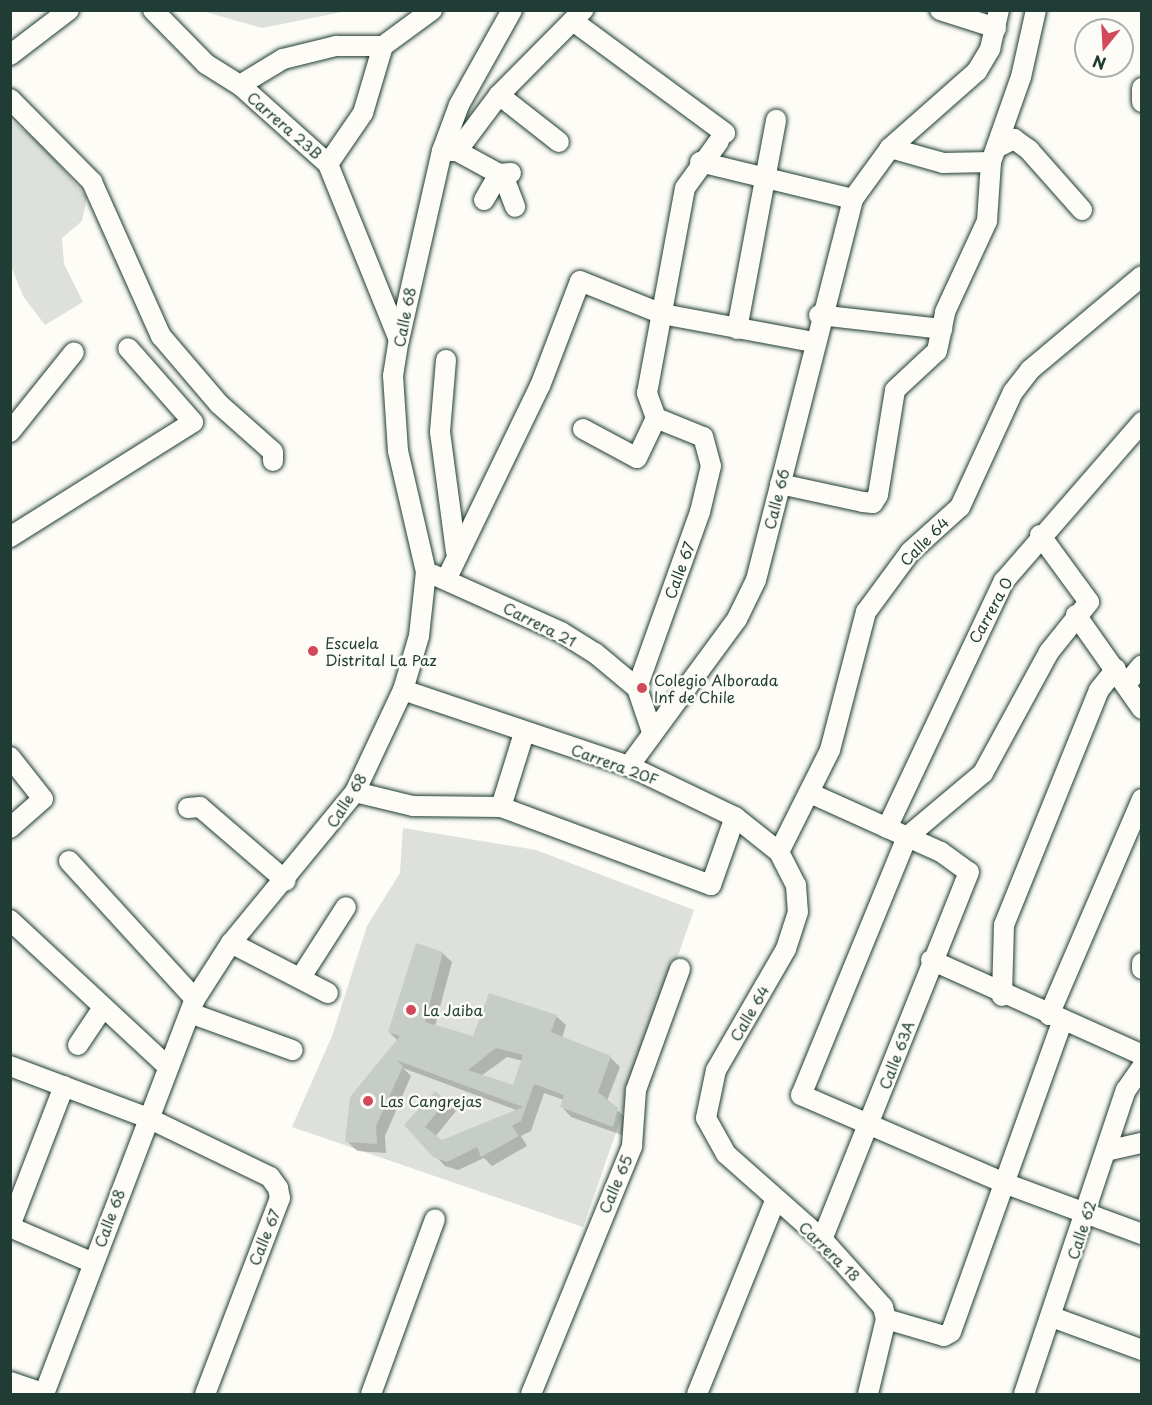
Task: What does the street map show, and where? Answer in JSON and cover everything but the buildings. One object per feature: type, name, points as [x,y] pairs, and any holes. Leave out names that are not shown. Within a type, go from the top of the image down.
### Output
[{"type":"main road","points":[[10,1385],[36,1395]]},
{"type":"street","points":[[10,55],[69,10]]},
{"type":"street","name":"Carrera 23B","points":[[153,10],[206,64],[240,86],[328,164],[399,340]]},
{"type":"street","points":[[240,86],[283,59],[336,46],[383,46],[432,10]]},
{"type":"street","name":"Calle 68","points":[[44,1395],[146,1117],[166,1065],[193,1006],[231,943],[285,881],[355,792],[403,690],[419,636],[426,572],[398,451],[393,376],[399,340],[450,151],[459,105],[512,10]]},
{"type":"street","points":[[700,162],[762,180],[853,199],[890,148],[977,71],[998,20],[940,10]]},
{"type":"street","points":[[780,484],[873,503],[895,390],[937,351],[942,329],[987,222],[995,154],[1036,10]]},
{"type":"street","points":[[578,16],[722,137],[700,162],[685,188],[647,393],[656,418],[637,458],[583,429]]},
{"type":"street","name":"Calle 68","points":[[450,151],[499,95],[578,16]]},
{"type":"street","points":[[328,164],[363,113],[383,46]]},
{"type":"street","points":[[1142,88],[1142,102]]},
{"type":"street","points":[[499,95],[559,142]]},
{"type":"street","points":[[10,99],[92,182],[161,336],[219,404],[273,452],[273,461]]},
{"type":"street","points":[[737,329],[762,180],[776,120]]},
{"type":"street","points":[[890,148],[943,163],[995,154],[1014,139],[1029,150],[1082,210]]},
{"type":"street","points":[[450,151],[504,174],[515,207]]},
{"type":"street","points":[[484,200],[504,174]]},
{"type":"street","name":"Calle 66","points":[[629,766],[651,729],[737,619],[756,580],[819,315],[853,199]]},
{"type":"street","name":"Calle 64","points":[[779,852],[812,794],[830,750],[850,660],[871,604],[910,552],[960,507],[1013,392],[1030,370],[1142,276]]},
{"type":"street","points":[[447,578],[456,552],[540,386],[574,285],[580,281],[662,314],[813,342]]},
{"type":"street","points":[[819,315],[942,329]]},
{"type":"street","points":[[10,537],[193,422],[128,348]]},
{"type":"street","points":[[10,432],[74,352]]},
{"type":"street","points":[[446,360],[440,432],[456,552]]},
{"type":"street","name":"Calle 67","points":[[637,688],[700,512],[710,450],[703,437],[656,418]]},
{"type":"street","name":"Carrera 0","points":[[887,828],[977,631],[1004,581],[1040,534],[1142,422]]},
{"type":"street","points":[[1040,534],[1089,602],[1076,615],[1044,661],[984,773],[907,837],[801,1095],[1004,1183],[1142,1234]]},
{"type":"street","name":"Carrera 21","points":[[426,572],[447,578],[561,632],[637,688]]},
{"type":"street","points":[[1076,615],[1121,676],[1142,710]]},
{"type":"street","points":[[1002,996],[1004,925],[1099,690],[1142,665]]},
{"type":"street","points":[[637,688],[651,729]]},
{"type":"street","name":"Carrera 20F","points":[[403,690],[524,733],[629,766],[735,817],[779,852],[796,885]]},
{"type":"street","points":[[501,807],[524,733]]},
{"type":"street","points":[[10,757],[43,799],[10,828]]},
{"type":"street","points":[[355,792],[412,806],[501,807],[711,885],[735,817]]},
{"type":"street","points":[[812,794],[907,837]]},
{"type":"street","points":[[867,1395],[886,1319],[944,1336],[951,1332],[1004,1183],[1056,1019],[1142,799]]},
{"type":"street","points":[[188,808],[200,807],[285,881]]},
{"type":"street","name":"Calle 63A","points":[[822,1239],[969,872],[907,837]]},
{"type":"street","points":[[69,861],[193,1006],[292,1050]]},
{"type":"street","name":"Calle 64","points":[[716,1141],[706,1118],[716,1070],[786,949],[798,912],[796,885]]},
{"type":"street","points":[[301,977],[346,907]]},
{"type":"street","points":[[10,920],[102,1009],[166,1065]]},
{"type":"street","points":[[231,943],[301,977],[328,993]]},
{"type":"street","points":[[932,960],[1002,996],[1142,1055]]},
{"type":"street","points":[[1142,963],[1142,969]]},
{"type":"street","name":"Calle 65","points":[[531,1395],[632,1146],[639,1079],[680,969]]},
{"type":"street","points":[[78,1045],[102,1009]]},
{"type":"street","points":[[10,1066],[146,1117]]},
{"type":"street","name":"Calle 62","points":[[1024,1395],[1052,1317],[1126,1090],[1142,1067]]},
{"type":"street","points":[[64,1086],[10,1226],[93,1263]]},
{"type":"street","name":"Calle 67","points":[[146,1117],[270,1177],[280,1198],[205,1395]]},
{"type":"street","name":"Carrera 18","points":[[716,1141],[775,1201],[822,1239],[879,1302],[886,1319]]},
{"type":"street","points":[[1106,1151],[1142,1143]]},
{"type":"street","points":[[697,1395],[775,1201]]},
{"type":"street","points":[[371,1395],[435,1219]]},
{"type":"street","points":[[1052,1317],[1142,1350]]},
{"type":"shaded area","points":[[202,11],[347,11],[262,28]]},
{"type":"shaded area","points":[[10,120],[39,142],[87,197],[82,221],[62,238],[64,264],[83,302],[45,325],[23,296],[11,266]]},
{"type":"shaded area","points":[[403,828],[536,850],[694,910],[583,1227],[292,1127],[332,1036],[367,926],[400,873]]},
{"type":"place","name":"Escuela Distrital La Paz","points":[[313,651]]},
{"type":"place","name":"Colegio Alborada Inf de Chile","points":[[642,688]]},
{"type":"place","name":"La Jaiba","points":[[411,1010]]},
{"type":"place","name":"Las Cangrejas","points":[[368,1101]]}]
